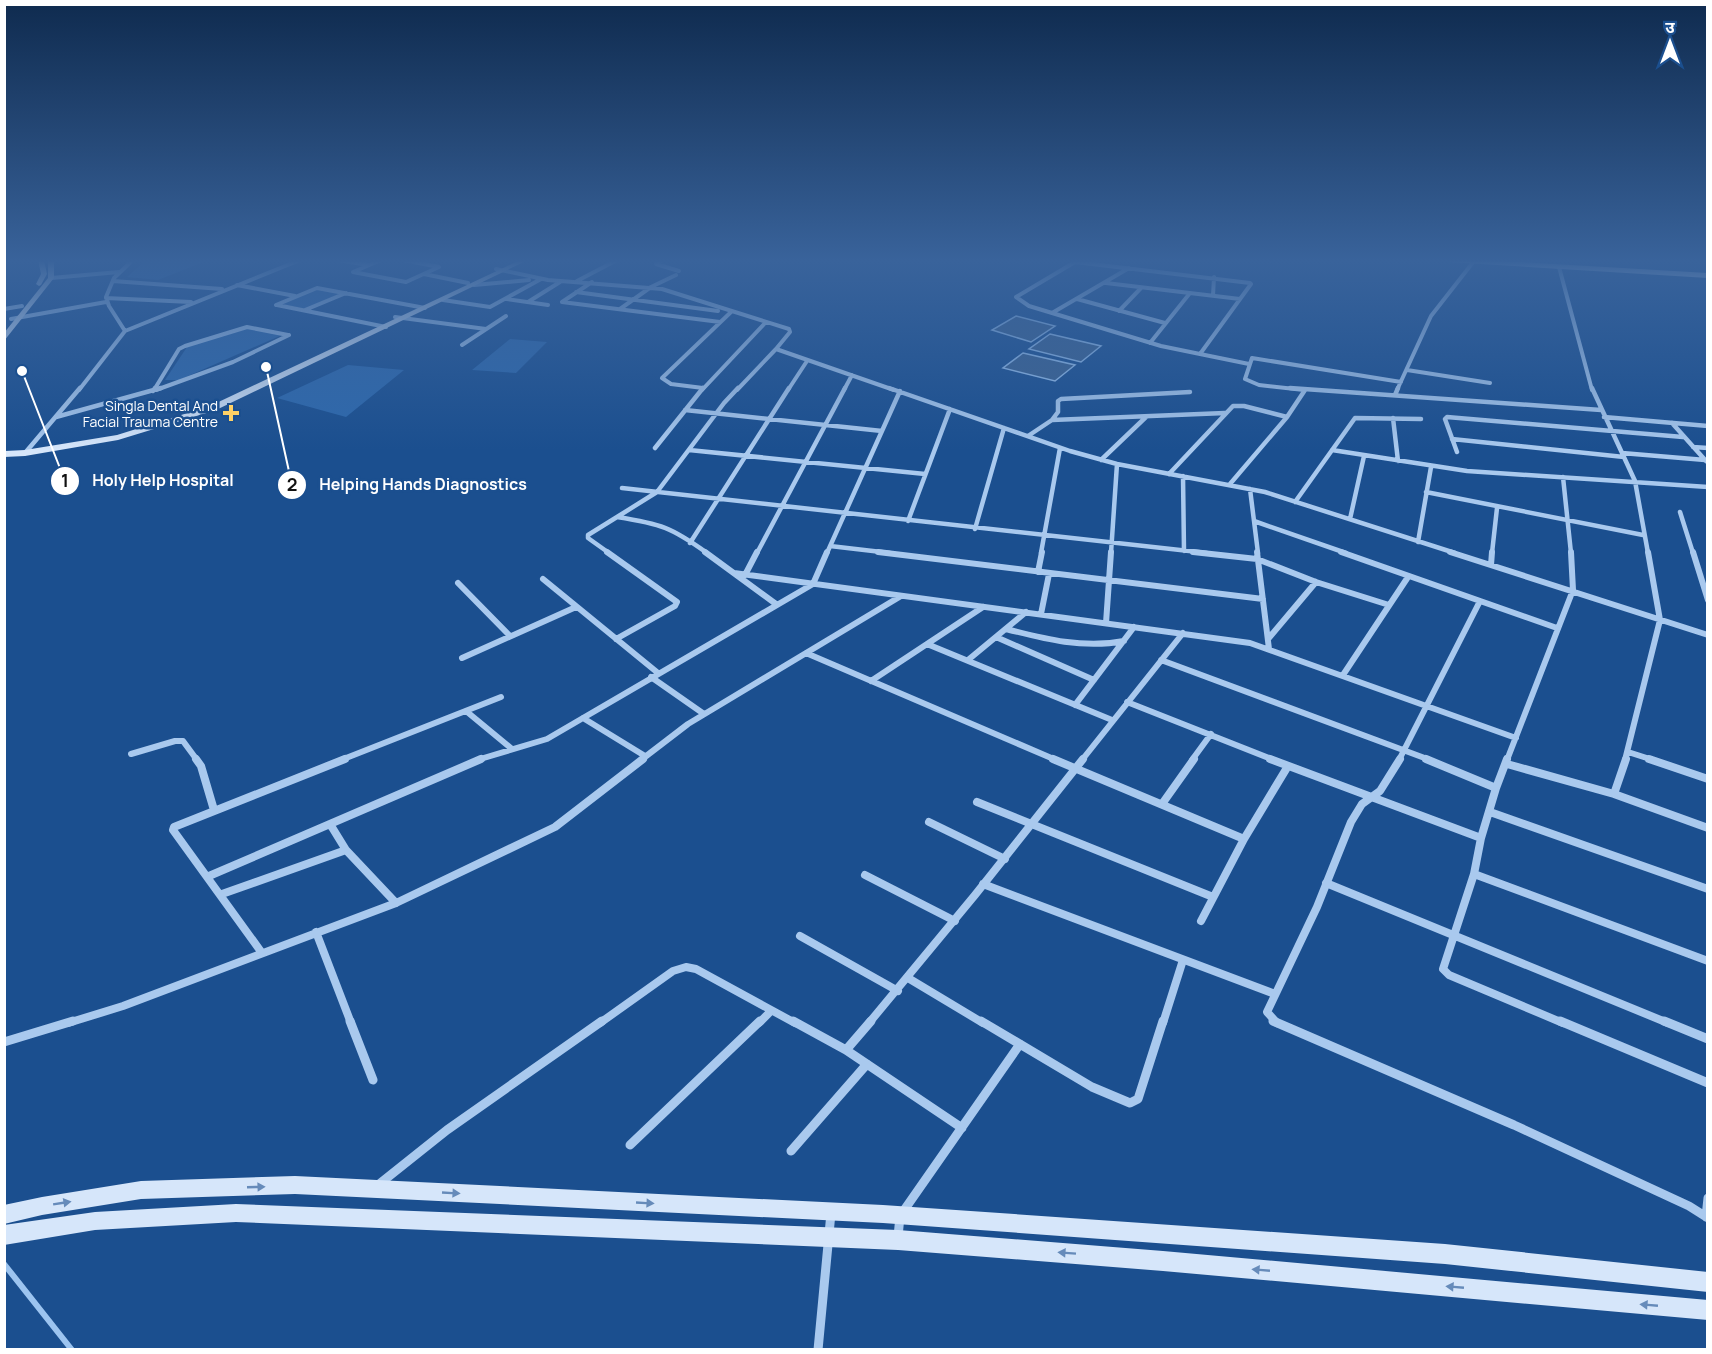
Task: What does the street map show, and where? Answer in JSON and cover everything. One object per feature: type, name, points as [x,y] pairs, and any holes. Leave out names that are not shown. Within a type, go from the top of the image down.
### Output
[{"type":"main road","points":[[4,339],[17,323]]},
{"type":"main road","points":[[5,454],[129,434],[213,408],[388,323]]},
{"type":"main road","points":[[4,1215],[42,1206],[141,1190],[295,1185],[900,1216],[1445,1254],[1707,1282]]},
{"type":"main road","points":[[4,1235],[95,1221],[236,1213],[898,1240],[1163,1261],[1707,1310]]},
{"type":"street","points":[[121,323],[126,331]]},
{"type":"street","points":[[28,450],[102,363],[126,331],[145,323]]},
{"type":"street","points":[[368,323],[382,326]]},
{"type":"street","points":[[441,323],[486,329]]},
{"type":"street","points":[[462,345],[495,323]]},
{"type":"street","points":[[703,388],[671,384],[662,378],[719,323]]},
{"type":"street","points":[[655,448],[703,388],[765,323]]},
{"type":"street","points":[[616,639],[675,606],[677,602],[587,536],[657,492],[716,414],[790,331],[769,323]]},
{"type":"street","points":[[1085,323],[1150,343],[1249,363]]},
{"type":"street","points":[[1150,343],[1165,323]]},
{"type":"street","points":[[1200,354],[1222,323]]},
{"type":"street","points":[[1395,395],[1428,323]]},
{"type":"street","points":[[1574,323],[1591,386],[1635,482],[1660,620],[1628,753],[1614,794]]},
{"type":"street","points":[[56,417],[153,391],[197,377],[289,335],[247,327],[185,346],[179,349],[153,391]]},
{"type":"street","points":[[776,349],[1060,448],[1117,464],[1230,484],[1295,501],[1707,635]]},
{"type":"street","points":[[1401,382],[1257,357],[1253,357],[1249,363],[1245,379],[1250,383],[1305,390],[1601,410]]},
{"type":"street","points":[[690,543],[807,361]]},
{"type":"street","points":[[1407,370],[1490,383]]},
{"type":"street","points":[[745,575],[852,375]]},
{"type":"street","points":[[1230,484],[1287,417],[1305,390]]},
{"type":"street","points":[[209,876],[492,754],[546,739],[813,584],[900,391]]},
{"type":"street","points":[[1028,436],[1052,420],[1059,411],[1058,401],[1061,399],[1190,392]]},
{"type":"street","points":[[1169,474],[1233,406],[1287,417]]},
{"type":"street","points":[[908,521],[950,409]]},
{"type":"street","points":[[685,410],[882,431]]},
{"type":"street","points":[[1052,420],[1225,413]]},
{"type":"street","points":[[1101,460],[1147,416]]},
{"type":"street","points":[[1295,501],[1356,417],[1421,419]]},
{"type":"street","points":[[1457,452],[1445,419],[1447,417],[1611,433],[1683,437]]},
{"type":"street","points":[[1604,417],[1707,426]]},
{"type":"street","points":[[1393,418],[1398,461]]},
{"type":"street","points":[[1672,423],[1706,461]]},
{"type":"street","points":[[975,528],[1004,428]]},
{"type":"street","points":[[1452,438],[1706,461]]},
{"type":"street","points":[[1692,447],[1707,448]]},
{"type":"street","points":[[1038,572],[1060,448]]},
{"type":"street","points":[[689,450],[926,474]]},
{"type":"street","points":[[1332,450],[1431,467],[1489,474],[1707,487]]},
{"type":"street","points":[[1350,519],[1364,456]]},
{"type":"street","points":[[1106,623],[1117,464]]},
{"type":"street","points":[[1418,542],[1431,467]]},
{"type":"street","points":[[1183,476],[1184,551]]},
{"type":"street","points":[[1563,477],[1569,520],[1573,590],[1557,628],[1542,675],[1496,788],[1481,838],[1474,874],[1444,966],[1445,973],[1707,1083]]},
{"type":"street","points":[[622,488],[1257,559],[1316,582],[1389,605]]},
{"type":"street","points":[[1251,489],[1257,559],[1269,649]]},
{"type":"street","points":[[1426,492],[1497,508],[1643,534]]},
{"type":"street","points":[[1491,565],[1497,508]]},
{"type":"street","points":[[1680,512],[1707,600]]},
{"type":"street","points":[[617,517],[659,524],[678,532],[776,604]]},
{"type":"street","points":[[1254,521],[1557,628]]},
{"type":"street","points":[[830,546],[1263,599]]},
{"type":"street","points":[[734,573],[1251,643],[1515,738]]},
{"type":"street","points":[[1041,614],[1049,574]]},
{"type":"street","points":[[1343,675],[1408,576]]},
{"type":"street","points":[[543,579],[658,674]]},
{"type":"street","points":[[1268,639],[1316,582]]},
{"type":"street","points":[[458,583],[510,636]]},
{"type":"street","points":[[4,1042],[123,1006],[396,903],[555,827],[645,756],[704,714],[901,596]]},
{"type":"street","points":[[1480,601],[1405,750],[1384,786],[1358,808],[1317,907],[1267,1012],[1273,1021],[1514,1125],[1680,1202],[1707,1217],[1707,1198]]},
{"type":"street","points":[[462,658],[576,607]]},
{"type":"street","points":[[871,681],[984,607]]},
{"type":"street","points":[[968,660],[1026,612]]},
{"type":"street","points":[[1075,705],[1134,627]]},
{"type":"street","points":[[1006,629],[1074,642],[1105,644],[1124,641]]},
{"type":"street","points":[[846,1050],[955,921],[1183,633]]},
{"type":"street","points":[[996,637],[1094,680]]},
{"type":"street","points":[[927,644],[1112,720]]},
{"type":"street","points":[[806,653],[1244,839]]},
{"type":"street","points":[[1161,660],[1405,750],[1496,788]]},
{"type":"street","points":[[651,678],[704,714]]},
{"type":"street","points":[[262,953],[209,876],[173,830],[176,824],[501,697]]},
{"type":"street","points":[[1127,702],[1288,766],[1374,796],[1481,838]]},
{"type":"street","points":[[466,711],[512,749]]},
{"type":"street","points":[[583,718],[645,756]]},
{"type":"street","points":[[1162,804],[1210,734]]},
{"type":"street","points":[[131,754],[175,741],[183,741],[201,766],[214,810]]},
{"type":"street","points":[[1628,753],[1707,779]]},
{"type":"street","points":[[1507,764],[1614,794],[1707,828]]},
{"type":"street","points":[[1201,921],[1244,839],[1288,766]]},
{"type":"street","points":[[977,802],[1213,897]]},
{"type":"street","points":[[1490,812],[1707,889]]},
{"type":"street","points":[[928,822],[1005,859]]},
{"type":"street","points":[[330,824],[346,850],[396,903]]},
{"type":"street","points":[[222,894],[346,850]]},
{"type":"street","points":[[1474,874],[1707,961]]},
{"type":"street","points":[[865,875],[955,921]]},
{"type":"street","points":[[1326,883],[1707,1039]]},
{"type":"street","points":[[984,884],[1275,994]]},
{"type":"street","points":[[316,932],[373,1080]]},
{"type":"street","points":[[800,936],[898,991]]},
{"type":"street","points":[[908,978],[1092,1087],[1130,1103],[1138,1099],[1183,960]]},
{"type":"street","points":[[373,1189],[447,1130],[673,971],[686,967],[696,969],[846,1050],[962,1128]]},
{"type":"street","points":[[630,1144],[771,1011]]},
{"type":"street","points":[[898,1240],[900,1216],[1020,1044]]},
{"type":"street","points":[[791,1151],[867,1064]]},
{"type":"street","points":[[818,1350],[831,1212]]},
{"type":"shaded area","points":[[1004,323],[1044,323],[1055,326],[1031,342],[992,330]]},
{"type":"shaded area","points":[[246,328],[282,335],[179,380],[165,380],[187,347]]},
{"type":"shaded area","points":[[1050,334],[1101,346],[1081,362],[1029,349]]},
{"type":"shaded area","points":[[510,339],[547,342],[516,373],[472,370]]},
{"type":"shaded area","points":[[1023,353],[1075,365],[1055,381],[1003,368]]},
{"type":"shaded area","points":[[348,365],[404,370],[346,417],[277,398]]},
{"type":"waterway","points":[[4,1264],[72,1350]]},
{"type":"place","name":"Helping Hands Diagnostics","points":[[266,367]]},
{"type":"place","name":"Holy Help Hospital","points":[[22,371]]},
{"type":"place","name":"Singla Dental And Facial Trauma Centre","points":[[231,413]]}]
